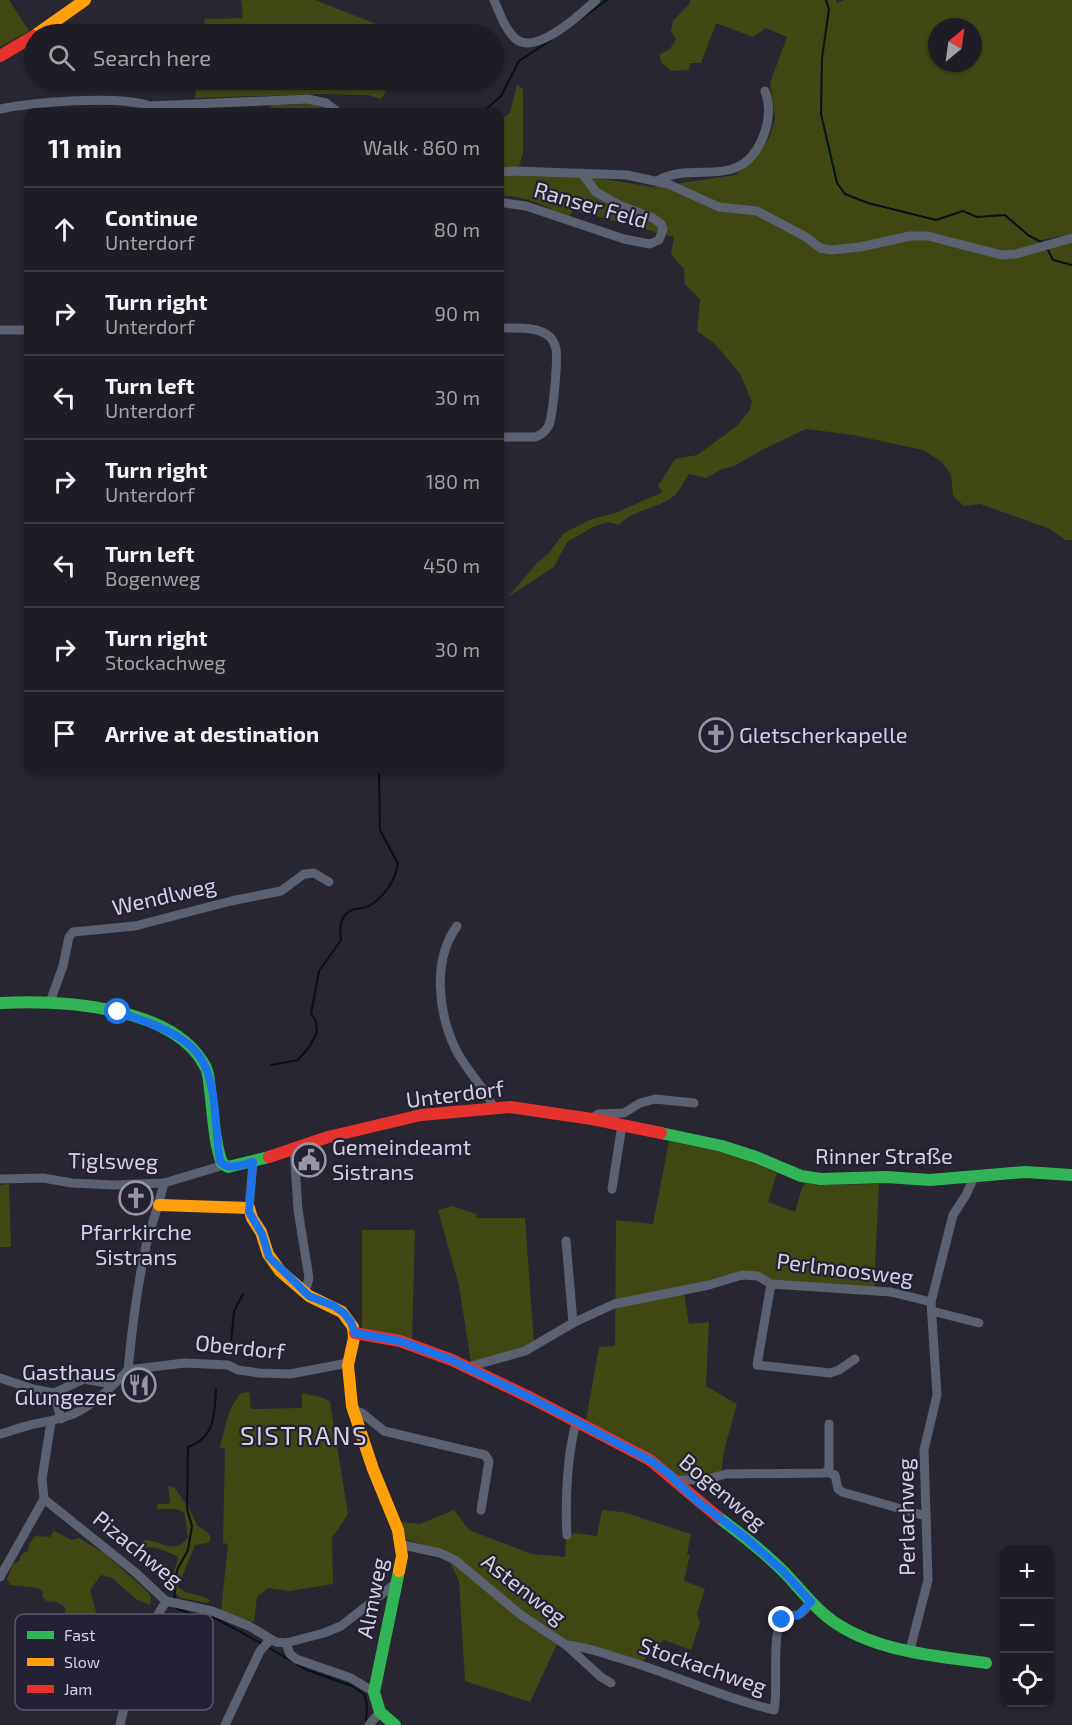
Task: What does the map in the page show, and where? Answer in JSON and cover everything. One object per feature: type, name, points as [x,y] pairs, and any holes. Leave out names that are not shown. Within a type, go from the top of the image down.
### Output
[{"type":"street","points":[[51,24],[85,0]]},
{"type":"street","points":[[495,3],[511,33],[521,42],[529,43],[556,32],[596,0]]},
{"type":"street","points":[[0,56],[24,42]]},
{"type":"street","points":[[657,181],[674,174],[733,170],[746,162],[755,153],[767,128],[769,113],[765,91]]},
{"type":"street","points":[[0,109],[61,102],[138,102],[150,106],[308,99],[326,103],[333,108]]},
{"type":"street","points":[[504,172],[627,175],[657,181],[696,195],[718,207],[757,211],[806,237],[819,248],[842,251],[910,236],[928,236],[1002,255],[1016,254],[1072,238]]},
{"type":"street","name":"Ranser Feld","points":[[506,203],[526,206],[624,239],[650,244],[659,240],[663,229],[658,221],[621,206],[596,192],[582,173]]},
{"type":"street","points":[[504,328],[543,333],[554,343],[556,353],[551,414],[547,429],[536,437],[504,437]]},
{"type":"street","points":[[0,330],[24,330]]},
{"type":"street","name":"Wendlweg","points":[[50,1002],[63,966],[69,937],[73,932],[135,926],[231,901],[281,891],[304,873],[314,873],[329,882]]},
{"type":"street","points":[[457,926],[450,935],[445,948],[441,998],[443,1012],[457,1051],[486,1091],[494,1108]]},
{"type":"street","points":[[0,1003],[50,1002],[88,1005],[118,1012],[166,1031],[194,1049],[201,1057],[208,1074],[220,1158],[225,1165]]},
{"type":"street","points":[[592,1119],[598,1114],[624,1113],[650,1099],[694,1103]]},
{"type":"street","name":"Unterdorf","points":[[225,1165],[236,1167],[328,1137],[421,1115],[494,1108],[528,1108],[622,1125]]},
{"type":"street","points":[[612,1189],[622,1125]]},
{"type":"street","name":"Rinner Straße","points":[[622,1125],[732,1149],[801,1176],[821,1179],[886,1177],[930,1180],[1025,1172],[1072,1175]]},
{"type":"street","points":[[294,1147],[298,1210],[309,1278],[304,1292]]},
{"type":"street","points":[[253,1162],[249,1208],[262,1234],[269,1257],[309,1296],[334,1306],[351,1322],[355,1333],[348,1363],[353,1410],[362,1413],[384,1431],[485,1455],[489,1461],[480,1510]]},
{"type":"street","name":"Tiglsweg","points":[[0,1179],[43,1178],[72,1183],[114,1185],[164,1183],[225,1165]]},
{"type":"street","name":"Perlachweg","points":[[910,1650],[928,1580],[924,1450],[937,1395],[931,1306],[953,1215],[974,1177]]},
{"type":"street","points":[[0,1434],[71,1416],[91,1405],[128,1370],[146,1243],[164,1183]]},
{"type":"street","points":[[159,1205],[249,1208]]},
{"type":"street","points":[[566,1241],[573,1323]]},
{"type":"street","name":"Perlmoosweg","points":[[468,1367],[525,1351],[573,1323],[614,1304],[709,1285],[742,1275],[758,1276],[771,1284],[891,1292],[914,1296],[931,1306]]},
{"type":"street","points":[[771,1284],[757,1365],[819,1374],[839,1370],[855,1359]]},
{"type":"street","points":[[931,1306],[979,1323]]},
{"type":"street","name":"Bogenweg","points":[[355,1333],[400,1341],[468,1367],[650,1460],[676,1480],[696,1500],[754,1545],[811,1602],[838,1625],[860,1637],[878,1644],[930,1655],[986,1663]]},
{"type":"street","name":"Oberdorf","points":[[128,1370],[184,1363],[228,1365],[238,1370],[290,1374],[348,1363]]},
{"type":"street","points":[[0,1378],[54,1393],[84,1379],[112,1384]]},
{"type":"street","points":[[0,1577],[44,1499],[42,1479],[56,1420],[54,1393]]},
{"type":"street","name":"Almweg","points":[[353,1410],[403,1545],[374,1692],[374,1719]]},
{"type":"street","points":[[567,1535],[566,1512],[573,1435],[577,1421]]},
{"type":"street","points":[[827,1472],[829,1468],[829,1424]]},
{"type":"street","points":[[676,1480],[704,1480],[726,1474],[827,1472],[836,1475],[838,1489],[842,1492],[926,1516]]},
{"type":"street","name":"Pizachweg","points":[[44,1499],[135,1572],[166,1601],[212,1611],[249,1626],[267,1644],[286,1643],[324,1634],[341,1626],[396,1583]]},
{"type":"street","name":"Astenweg","points":[[403,1545],[440,1553],[455,1560],[521,1615],[566,1646],[611,1683]]},
{"type":"street","points":[[158,1614],[166,1601]]},
{"type":"street","name":"Stockachweg","points":[[566,1646],[577,1646],[643,1664],[710,1691],[774,1710],[775,1646],[782,1620],[786,1616],[798,1615],[811,1602]]},
{"type":"street","points":[[286,1643],[288,1651],[296,1659],[351,1678],[374,1692]]},
{"type":"street","points":[[225,1725],[267,1644]]},
{"type":"street","points":[[120,1725],[123,1710]]},
{"type":"street","points":[[374,1719],[395,1725]]},
{"type":"green space","points":[[0,0],[9,0],[24,24],[24,34],[0,47]]},
{"type":"green space","points":[[241,0],[315,0],[376,24],[204,24],[205,19],[243,18]]},
{"type":"green space","points":[[690,0],[836,0],[837,3],[844,0],[1072,0],[1072,234],[1041,240],[1040,243],[1072,238],[1072,540],[1066,540],[1048,528],[980,504],[964,506],[953,496],[951,475],[942,462],[923,450],[853,435],[806,429],[706,478],[689,474],[677,493],[669,499],[630,516],[619,525],[608,522],[593,527],[567,542],[554,567],[508,597],[564,533],[592,519],[615,513],[663,492],[658,486],[675,459],[697,455],[737,426],[750,410],[752,402],[740,374],[715,344],[697,331],[700,299],[685,284],[684,269],[671,254],[674,237],[573,210],[568,219],[535,202],[504,196],[504,117],[510,113],[517,84],[523,89],[523,153],[517,174],[575,174],[652,187],[736,175],[756,157],[769,138],[775,119],[770,83],[787,37],[766,28],[753,37],[716,23],[701,63],[690,63],[689,70],[671,71],[661,62],[660,54],[670,49],[676,39],[671,31],[673,21],[690,3]]},
{"type":"green space","points":[[196,90],[387,90],[381,99],[368,95],[321,94],[195,98]]},
{"type":"green space","points":[[315,104],[323,108],[271,108],[271,105]]},
{"type":"green space","points":[[669,1141],[735,1155],[777,1173],[768,1202],[795,1212],[802,1187],[806,1183],[879,1184],[874,1288],[775,1282],[762,1274],[683,1287],[689,1324],[709,1322],[706,1386],[737,1404],[725,1447],[721,1472],[705,1478],[676,1476],[586,1420],[599,1347],[615,1346],[616,1220],[653,1224]]},
{"type":"green space","points":[[9,1184],[11,1247],[0,1247],[0,1185]]},
{"type":"green space","points":[[452,1206],[476,1214],[477,1218],[525,1218],[534,1343],[516,1353],[471,1362],[459,1286],[438,1210]]},
{"type":"green space","points":[[362,1230],[415,1230],[412,1340],[362,1328]]},
{"type":"green space","points":[[249,1392],[251,1409],[302,1408],[302,1393],[324,1398],[330,1402],[348,1514],[332,1538],[333,1584],[289,1591],[268,1588],[257,1597],[254,1622],[221,1611],[228,1544],[223,1543],[225,1449],[220,1447],[233,1404],[241,1393]]},
{"type":"green space","points":[[168,1486],[174,1487],[197,1525],[211,1538],[208,1543],[195,1545],[178,1587],[185,1592],[210,1600],[208,1603],[181,1598],[170,1589],[178,1557],[153,1548],[144,1547],[141,1552],[144,1540],[172,1547],[188,1538],[184,1512],[176,1509],[158,1509],[158,1504],[170,1502]]},
{"type":"green space","points":[[454,1510],[469,1530],[531,1554],[565,1557],[566,1540],[574,1533],[597,1536],[602,1510],[623,1512],[691,1534],[687,1554],[690,1555],[684,1581],[705,1589],[697,1613],[700,1623],[691,1650],[664,1640],[643,1661],[559,1640],[530,1702],[465,1681],[459,1581],[445,1552],[407,1540],[401,1522],[420,1524]]},
{"type":"green space","points":[[54,1531],[72,1540],[79,1538],[104,1553],[147,1591],[151,1597],[150,1605],[136,1599],[112,1578],[101,1575],[90,1590],[97,1614],[65,1614],[65,1607],[56,1602],[46,1601],[42,1595],[43,1592],[38,1588],[10,1585],[7,1579],[13,1564],[28,1551],[29,1544],[35,1536],[50,1537]]},
{"type":"waterway","points":[[578,21],[607,0]]},
{"type":"waterway","points":[[826,0],[829,9],[822,58],[821,114],[837,183],[845,194],[868,203],[936,220],[963,211],[977,217],[1005,215],[1028,235],[1041,242]]},
{"type":"waterway","points":[[488,108],[501,96],[519,61],[551,40]]},
{"type":"waterway","points":[[1047,248],[1053,260],[1072,265]]},
{"type":"waterway","points":[[271,1065],[298,1060],[310,1046],[317,1032],[316,1021],[311,1014],[319,971],[341,940],[340,930],[343,917],[350,911],[365,908],[374,902],[384,893],[394,876],[398,864],[380,830],[379,774]]},
{"type":"waterway","points":[[230,1353],[234,1311],[243,1294]]},
{"type":"waterway","points":[[174,1601],[177,1570],[188,1550],[192,1526],[187,1509],[188,1447],[197,1443],[209,1431],[214,1416],[216,1389]]},
{"type":"waterway","points":[[176,1608],[191,1614]]},
{"type":"waterway","points":[[213,1618],[261,1643]]},
{"type":"waterway","points":[[269,1648],[307,1670],[352,1686],[364,1694],[367,1704],[366,1722]]},
{"type":"traffic: fast","points":[[0,1003],[53,1003],[114,1011],[143,1019],[169,1031],[191,1047],[207,1070],[215,1137],[222,1163],[228,1167],[269,1157]]},
{"type":"traffic: fast","points":[[661,1133],[722,1146],[801,1176],[821,1179],[886,1177],[930,1180],[1025,1172],[1072,1175]]},
{"type":"traffic: fast","points":[[718,1517],[769,1558],[823,1613],[837,1624],[871,1641],[890,1647],[986,1663]]},
{"type":"traffic: fast","points":[[395,1725],[380,1712],[374,1692],[399,1571]]},
{"type":"traffic: slow","points":[[51,24],[85,0]]},
{"type":"traffic: slow","points":[[159,1205],[249,1208],[261,1232],[268,1254],[280,1271],[309,1296],[342,1312],[353,1327],[354,1338],[348,1365],[352,1406],[373,1469],[398,1530],[402,1556],[399,1571]]},
{"type":"traffic: jam","points":[[0,56],[24,42]]},
{"type":"traffic: jam","points":[[269,1157],[328,1137],[421,1115],[510,1107],[592,1119],[661,1133]]},
{"type":"traffic: jam","points":[[355,1333],[400,1341],[452,1360],[533,1399],[650,1460],[718,1517]]},
{"type":"place","name":"Gletscherkapelle","points":[[716,735]]},
{"type":"place","name":"Gemeindeamt Sistrans","points":[[309,1160]]},
{"type":"place","name":"Pfarrkirche Sistrans","points":[[136,1198]]},
{"type":"place","name":"Gasthaus Glungezer","points":[[139,1385]]},
{"type":"district","name":"SISTRANS","points":[[304,1436]]},
{"type":"route","points":[[118,1012],[166,1031],[190,1046],[201,1057],[209,1078],[220,1161],[228,1167],[253,1162],[249,1212],[262,1234],[269,1257],[284,1274],[309,1296],[334,1306],[344,1313],[355,1333],[400,1341],[452,1360],[622,1444],[657,1464],[691,1496],[754,1545],[783,1571],[811,1602],[798,1615],[786,1616],[782,1620]]}]
